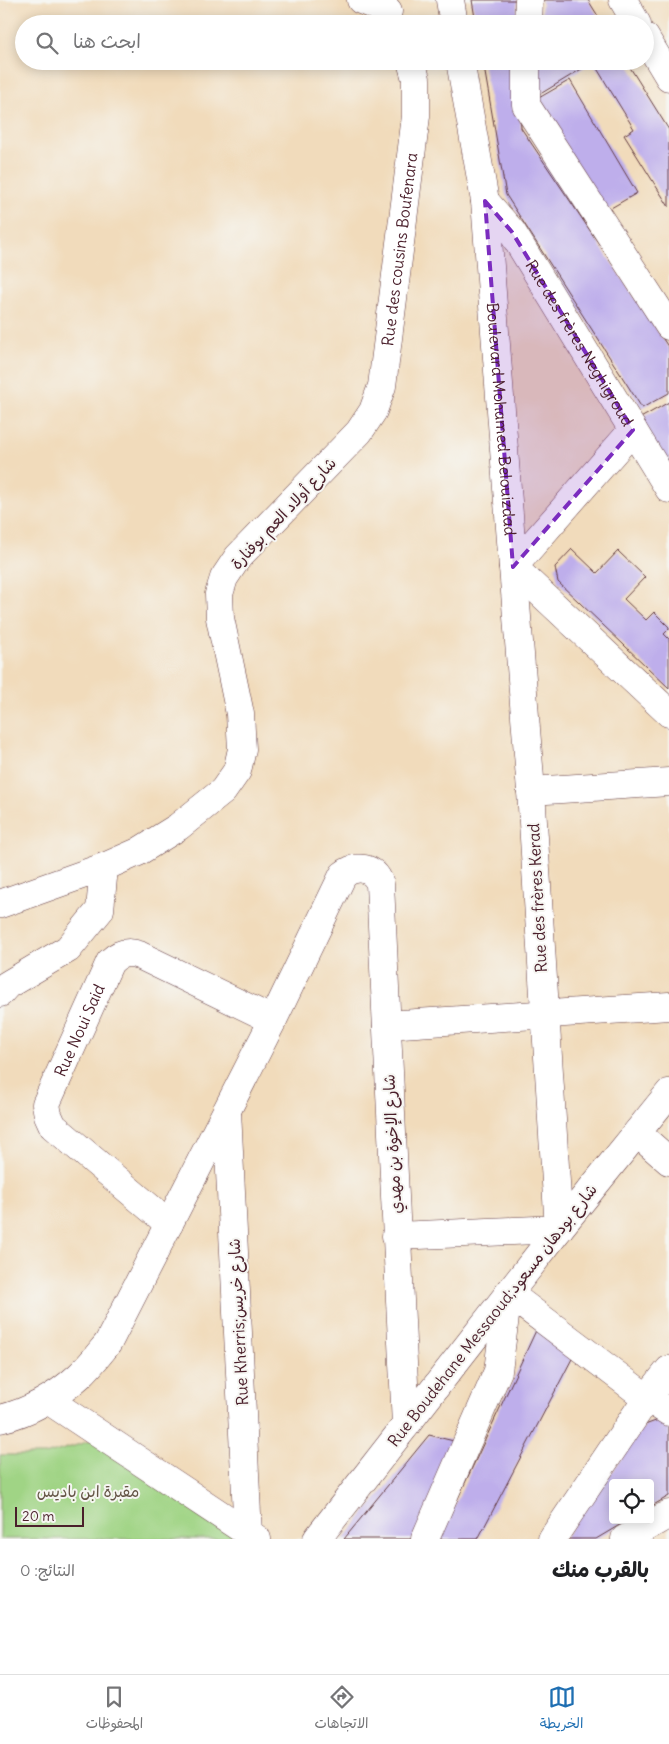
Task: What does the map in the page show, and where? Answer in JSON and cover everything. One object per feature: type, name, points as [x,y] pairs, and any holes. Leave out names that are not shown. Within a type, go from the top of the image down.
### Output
[{"type":"street","points":[[361,0],[392,12]]},
{"type":"street","points":[[450,0],[452,15]]},
{"type":"street","points":[[528,15],[529,0]]},
{"type":"street","points":[[623,0],[632,15]]},
{"type":"street","points":[[654,52],[669,77]]},
{"type":"street","name":"Rue des cousins Boufenara","points":[[359,432],[373,411],[382,386],[416,116],[416,79],[414,70]]},
{"type":"street","name":"Boulevard Mohamed Belouizdad","points":[[462,70],[485,201],[513,568]]},
{"type":"street","points":[[526,70],[526,105],[669,326]]},
{"type":"street","name":"Rue des frères Neghigroud","points":[[485,201],[512,232],[669,488]]},
{"type":"street","points":[[633,430],[513,568],[669,713]]},
{"type":"street","name":"شارع أولاد العم بوفنارة","points":[[0,904],[104,867],[138,852],[178,827],[223,790],[237,772],[242,749],[240,714],[220,618],[219,594],[224,578],[238,557],[359,432]]},
{"type":"street","name":"Rue des frères Kerad","points":[[513,568],[531,791],[559,1229]]},
{"type":"street","points":[[531,791],[669,782]]},
{"type":"street","points":[[0,993],[7,985],[68,949],[84,930],[100,910],[104,867]]},
{"type":"street","name":"شارع الإخوة بن مهدي","points":[[273,1020],[342,875],[351,869],[366,869],[375,875],[380,884],[406,1425]]},
{"type":"street","name":"Rue Noui Said","points":[[169,1224],[53,1126],[48,1115],[46,1104],[110,962],[123,954],[139,955],[273,1020]]},
{"type":"street","points":[[387,1025],[669,1006]]},
{"type":"street","points":[[0,1418],[15,1415],[48,1400],[79,1376],[108,1343],[273,1020]]},
{"type":"street","name":"Rue Boudehane Messaoud;شارع بودهان مسعود","points":[[317,1539],[508,1293],[669,1093]]},
{"type":"street","name":"Rue Kherris;شارع خريس","points":[[227,1111],[253,1536]]},
{"type":"street","points":[[637,1133],[669,1161]]},
{"type":"street","points":[[396,1236],[559,1229]]},
{"type":"street","points":[[425,1539],[498,1371],[508,1293],[658,1405]]},
{"type":"street","points":[[552,1539],[658,1405],[669,1370]]},
{"type":"street","points":[[48,1400],[253,1536]]},
{"type":"street","points":[[625,1539],[669,1514]]},
{"type":"highlighted area","points":[[485,201],[512,232],[633,430],[513,567]]},
{"type":"green space","name":"مقبرة ابن باديس","points":[[96,1439],[251,1539],[0,1539],[0,1455],[45,1455]]},
{"type":"building","points":[[472,0],[517,0],[518,15],[474,15]]},
{"type":"building","points":[[542,0],[588,0],[597,15],[541,15]]},
{"type":"building","points":[[485,70],[518,70],[521,128],[669,348],[669,393],[642,408],[506,195]]},
{"type":"building","points":[[538,70],[580,70],[537,96]]},
{"type":"building","points":[[598,70],[632,70],[669,130],[669,207],[624,135],[634,129]]},
{"type":"building","points":[[570,80],[637,193],[604,212],[537,99]]},
{"type":"building","points":[[669,402],[669,471],[637,420]]},
{"type":"building","points":[[572,549],[597,573],[618,551],[645,577],[624,599],[646,620],[654,612],[669,627],[664,634],[669,639],[669,688],[558,582],[555,567]]},
{"type":"building","points":[[539,1324],[575,1353],[478,1539],[439,1539]]},
{"type":"building","points":[[661,1419],[669,1425],[669,1496],[654,1505],[654,1479],[609,1479],[609,1524],[621,1524],[596,1539],[564,1539],[645,1425]]},
{"type":"building","points":[[429,1435],[458,1442],[417,1539],[344,1539]]}]
